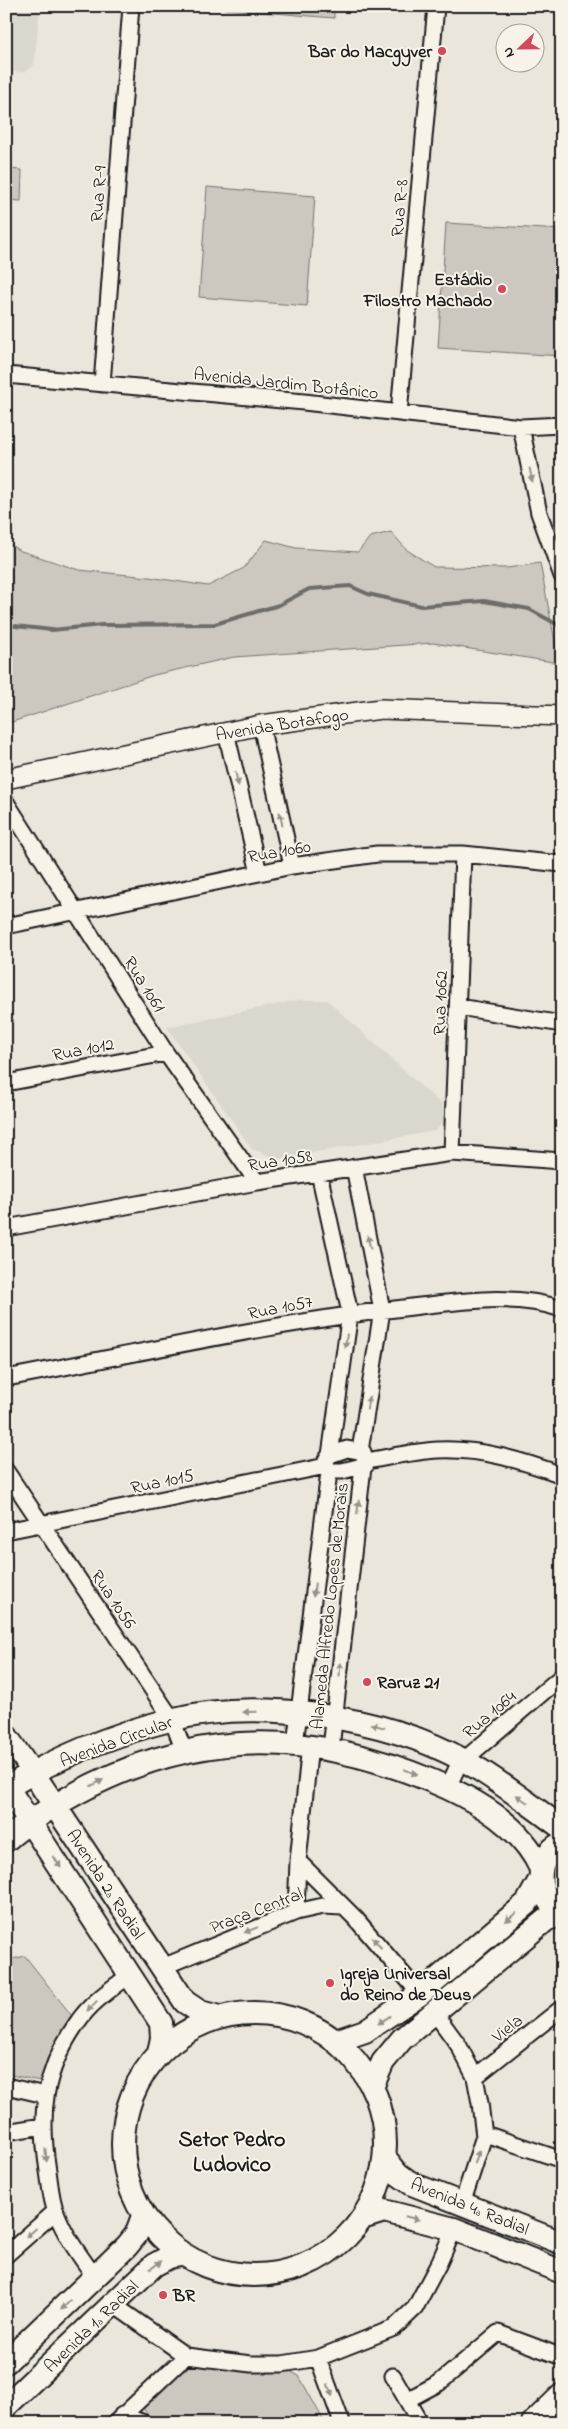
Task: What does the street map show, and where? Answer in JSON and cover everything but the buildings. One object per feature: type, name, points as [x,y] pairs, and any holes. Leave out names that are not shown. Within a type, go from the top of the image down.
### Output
[{"type":"main road","name":"Avenida Circular","points":[[7,1787],[33,1773],[96,1745],[172,1719],[255,1711],[299,1713],[368,1723],[403,1733],[464,1760],[562,1828]]},
{"type":"main road","name":"Avenida 2ª Radial","points":[[6,1734],[160,1968],[185,2002],[200,2012],[219,2017]]},
{"type":"main road","name":"Avenida Circular","points":[[6,1840],[54,1805],[107,1778],[145,1763],[184,1751],[246,1743],[312,1746],[392,1764],[448,1787],[489,1813],[529,1847],[548,1901],[562,1914]]},
{"type":"main road","name":"Avenida 2ª Radial","points":[[7,1787],[161,2023],[162,2038],[159,2052]]},
{"type":"main road","points":[[336,2041],[365,2031],[420,1994],[527,1903],[548,1853],[562,1843]]},
{"type":"main road","points":[[372,2087],[383,2062],[402,2039],[547,1919],[562,1914]]},
{"type":"main road","points":[[256,2012],[293,2018],[336,2041],[356,2061],[372,2087],[384,2122],[386,2159],[377,2190],[365,2217],[342,2243],[306,2267],[264,2277],[221,2273],[181,2255],[159,2236],[143,2216],[126,2176],[123,2132],[134,2089],[159,2052],[187,2029],[219,2017],[256,2012]]},
{"type":"main road","name":"Avenida 4ª Radial","points":[[386,2159],[398,2174],[412,2184],[562,2243]]},
{"type":"main road","name":"Avenida 4ª Radial","points":[[365,2217],[384,2211],[454,2229],[562,2272]]},
{"type":"main road","name":"Avenida 1ª Radial","points":[[6,2362],[126,2246],[136,2234],[143,2216]]},
{"type":"main road","name":"Avenida 1ª Radial","points":[[6,2406],[154,2265],[169,2257],[181,2255]]},
{"type":"main road","points":[[533,2423],[562,2395]]},
{"type":"street","name":"Rua R-9","points":[[102,384],[131,6]]},
{"type":"street","name":"Rua R-8","points":[[399,413],[436,6]]},
{"type":"street","name":"Avenida Jardim Botânico","points":[[6,375],[399,413],[521,427],[562,425]]},
{"type":"street","points":[[521,427],[539,513],[562,576]]},
{"type":"street","name":"Avenida Botafogo","points":[[6,779],[261,725],[381,709],[562,716]]},
{"type":"street","points":[[261,725],[292,866]]},
{"type":"street","points":[[226,732],[259,873]]},
{"type":"street","name":"Rua 1061","points":[[6,802],[166,1053],[257,1182]]},
{"type":"street","name":"Rua 1060","points":[[6,926],[78,913],[292,866],[377,854],[463,854],[562,864]]},
{"type":"street","name":"Rua 1062","points":[[452,1152],[459,1007],[463,854]]},
{"type":"street","points":[[459,1007],[562,1024]]},
{"type":"street","name":"Rua 1012","points":[[6,1083],[166,1053]]},
{"type":"street","name":"Rua 1058","points":[[6,1228],[257,1182],[452,1152],[562,1161]]},
{"type":"street","name":"Alameda Alfredo Lopes de Morais","points":[[319,1173],[350,1313],[328,1464],[299,1713],[312,1746],[336,1718],[363,1460],[382,1310],[354,1166]]},
{"type":"street","name":"Rua 1057","points":[[6,1378],[350,1313],[474,1300],[546,1303],[562,1309]]},
{"type":"street","points":[[328,1464],[347,1448],[363,1460]]},
{"type":"street","points":[[328,1464],[438,1450],[480,1452],[526,1462],[562,1475]]},
{"type":"street","name":"Rua 1015","points":[[6,1531],[43,1525],[328,1464]]},
{"type":"street","name":"Rua 1056","points":[[6,1471],[172,1719],[184,1751]]},
{"type":"street","name":"Rua 1064","points":[[448,1787],[457,1768],[464,1760],[562,1676]]},
{"type":"street","points":[[296,1912],[298,1861],[312,1746]]},
{"type":"street","points":[[298,1861],[356,1919],[420,1994]]},
{"type":"street","name":"Praça Central","points":[[160,1968],[296,1912],[322,1906],[342,1907]]},
{"type":"street","points":[[95,2277],[75,2249],[56,2211],[43,2126],[45,2095],[52,2070],[77,2022],[92,2005],[130,1975]]},
{"type":"street","name":"Viela","points":[[475,2077],[562,2008]]},
{"type":"street","points":[[435,2013],[459,2046],[475,2077],[480,2103],[484,2136],[462,2204]]},
{"type":"street","points":[[6,2086],[45,2095]]},
{"type":"street","points":[[6,2132],[43,2126]]},
{"type":"street","points":[[484,2136],[491,2136],[562,2160]]},
{"type":"street","points":[[6,2255],[56,2211]]},
{"type":"street","points":[[114,2305],[186,2356],[251,2364],[282,2364],[318,2358],[394,2328],[415,2308],[440,2263],[454,2229]]},
{"type":"street","points":[[407,2400],[439,2383],[498,2333],[562,2357]]},
{"type":"street","points":[[118,2419],[186,2356]]},
{"type":"street","points":[[318,2358],[342,2423]]},
{"type":"street","points":[[393,2376],[420,2423]]},
{"type":"street","points":[[118,2419],[144,2423]]},
{"type":"shaded area","points":[[6,6],[40,6],[34,65],[25,72],[6,71]]},
{"type":"shaded area","points":[[226,6],[334,6],[334,18],[225,9]]},
{"type":"shaded area","points":[[6,169],[22,170],[21,201],[6,200]]},
{"type":"shaded area","points":[[207,187],[315,196],[307,306],[199,297]]},
{"type":"shaded area","name":"Estádio Filostro Machado","points":[[446,223],[562,230],[562,356],[438,348]]},
{"type":"shaded area","points":[[391,532],[407,550],[434,567],[507,568],[540,563],[559,663],[433,643],[234,657],[154,675],[6,724],[6,541],[18,550],[79,570],[149,577],[208,586],[244,568],[266,540],[296,548],[358,552],[370,537]]},
{"type":"shaded area","points":[[298,1000],[327,1000],[442,1105],[444,1121],[435,1131],[278,1159],[252,1149],[167,1027]]},
{"type":"shaded area","points":[[25,1956],[72,2016],[40,2081],[6,2074],[6,1965],[9,1960]]},
{"type":"shaded area","points":[[193,2362],[288,2370],[299,2376],[325,2423],[167,2423],[148,2415],[143,2405],[187,2364]]},
{"type":"waterway","points":[[6,625],[52,630],[102,625],[215,624],[279,605],[309,589],[350,586],[368,594],[421,606],[484,601],[529,609],[562,627]]},
{"type":"place","name":"Bar do Macgyver","points":[[442,51]]},
{"type":"place","name":"Estádio Filostro Machado","points":[[502,289]]},
{"type":"place","name":"Raruz 21","points":[[367,1682]]},
{"type":"place","name":"Igreja Universal do Reino de Deus","points":[[330,1983]]},
{"type":"place","name":"BR","points":[[163,2295]]},
{"type":"district","name":"Setor Pedro Ludovico","points":[[232,2150]]}]
